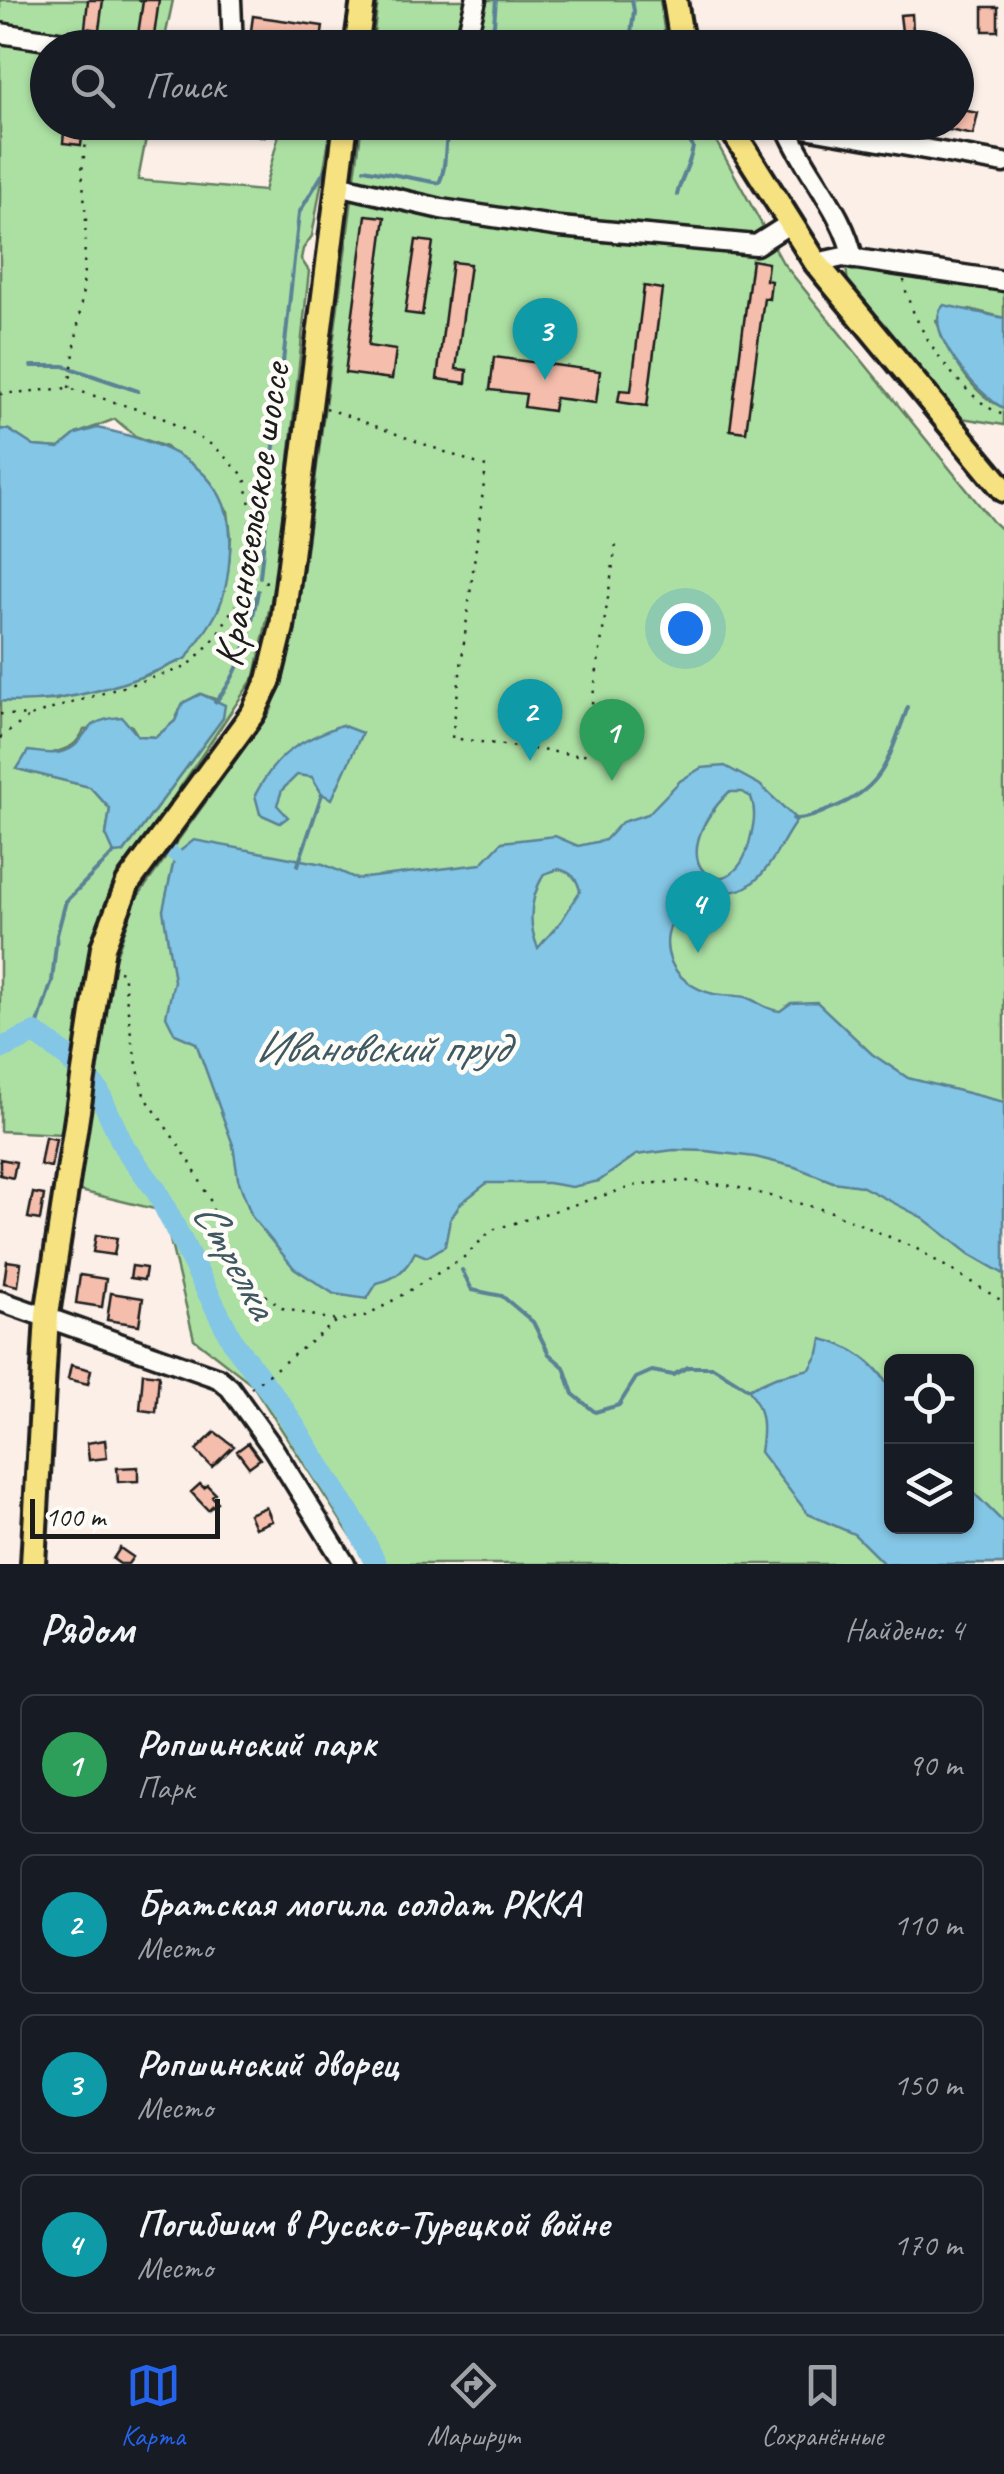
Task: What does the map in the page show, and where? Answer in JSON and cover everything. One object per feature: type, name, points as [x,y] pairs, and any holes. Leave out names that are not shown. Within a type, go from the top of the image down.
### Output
[{"type":"main road","points":[[359,30],[363,0]]},
{"type":"main road","points":[[675,0],[680,30]]},
{"type":"main road","name":"Красносельское шоссе","points":[[33,1564],[47,1316],[103,947],[128,883],[253,713],[269,680],[282,627],[344,140]]},
{"type":"main road","points":[[738,140],[816,264],[1004,490]]},
{"type":"street","points":[[231,0],[232,30]]},
{"type":"street","points":[[468,30],[476,0]]},
{"type":"street","points":[[0,33],[30,38]]},
{"type":"street","points":[[788,140],[850,240],[853,258]]},
{"type":"street","points":[[871,140],[1004,163]]},
{"type":"street","points":[[338,185],[441,209],[560,227],[756,246],[789,224]]},
{"type":"street","points":[[816,264],[842,257],[1004,281]]},
{"type":"street","points":[[0,1301],[218,1378],[230,1388],[273,1448],[345,1564]]},
{"type":"path","points":[[69,388],[83,290],[86,218],[82,170],[86,140]]},
{"type":"path","points":[[903,266],[913,311],[936,351],[978,401],[1004,414]]},
{"type":"path","points":[[0,394],[69,388],[183,426],[214,446],[245,477],[251,511],[237,603]]},
{"type":"path","points":[[315,404],[486,467],[452,738],[584,756],[617,538]]},
{"type":"path","points":[[0,738],[30,716],[187,667],[216,637],[237,603],[255,584],[273,580]]},
{"type":"path","points":[[0,714],[30,716]]},
{"type":"path","points":[[124,972],[132,1042],[144,1095],[190,1162],[211,1202],[221,1243],[236,1272],[282,1308],[337,1321],[370,1315],[463,1258],[492,1230],[641,1184],[686,1181],[732,1186],[832,1212],[916,1249],[1004,1302]]},
{"type":"path","points":[[255,1386],[337,1321]]},
{"type":"green space","points":[[0,0],[173,0],[167,30],[30,30],[30,140],[146,140],[138,180],[264,191],[278,140],[329,140],[312,236],[301,259],[309,271],[277,573],[255,676],[114,886],[89,950],[62,1134],[0,1131],[0,701],[56,700],[148,675],[186,658],[207,628],[229,563],[231,537],[228,511],[166,447],[135,436],[115,419],[76,434],[59,448],[33,446],[9,430],[0,429]],"holes":[[[200,694],[218,700],[223,718],[124,852],[106,835],[110,809],[90,787],[17,769],[70,746],[84,730],[131,725],[138,736],[156,737],[175,721],[183,703]]]},
{"type":"green space","points":[[378,0],[660,0],[664,30],[374,30]]},
{"type":"green space","points":[[360,140],[715,140],[783,263],[1004,532],[1004,1564],[369,1564],[252,1384],[194,1339],[163,1211],[76,1190],[112,967],[136,899],[271,711],[295,634]]},
{"type":"green space","points":[[852,265],[1004,287],[1004,318],[970,309],[936,320],[954,359],[971,383],[1004,408],[1004,425],[962,418],[848,283],[846,268]]},
{"type":"water","points":[[944,305],[1004,318],[1004,408],[968,377],[946,345],[938,316]]},
{"type":"water","points":[[97,428],[171,451],[209,479],[229,522],[230,559],[223,598],[187,658],[96,691],[48,700],[0,701],[0,429],[9,430],[34,446],[59,448],[76,434]]},
{"type":"water","points":[[201,694],[225,705],[223,718],[124,852],[114,853],[106,835],[110,809],[90,787],[17,769],[28,751],[53,753],[70,749],[90,728],[107,719],[122,717],[138,736],[156,737],[175,721],[183,703]]},
{"type":"water","points":[[341,725],[362,733],[332,799],[322,794],[312,777],[297,775],[282,790],[277,805],[288,817],[280,823],[260,814],[255,795],[272,768],[300,744]]},
{"type":"water","name":"Ивановский пруд","points":[[725,766],[760,785],[797,820],[754,881],[738,890],[695,898],[681,908],[668,935],[670,961],[687,981],[714,994],[745,997],[780,1011],[791,1003],[817,1002],[872,1054],[908,1078],[1004,1102],[1004,1274],[969,1254],[923,1218],[861,1186],[833,1182],[755,1157],[674,1150],[636,1155],[599,1181],[572,1187],[487,1183],[461,1203],[450,1220],[445,1246],[427,1257],[415,1252],[400,1273],[377,1283],[367,1299],[334,1294],[294,1268],[252,1217],[238,1179],[233,1145],[196,1043],[175,1034],[166,1016],[174,981],[163,910],[175,855],[194,840],[323,864],[357,879],[481,864],[502,842],[555,836],[578,846],[605,840],[622,822],[648,814],[680,781],[701,768]],"holes":[[[729,792],[751,797],[753,826],[740,864],[728,875],[715,877],[704,872],[698,859],[698,841],[708,819]],[[559,869],[573,877],[580,891],[538,948],[532,929],[533,901],[544,874]]]},
{"type":"water","points":[[822,1339],[843,1346],[863,1358],[884,1380],[884,1534],[974,1534],[974,1493],[1004,1523],[1004,1564],[884,1564],[854,1534],[808,1514],[760,1452],[762,1419],[748,1389],[775,1377],[810,1369]]},
{"type":"building","points":[[88,0],[103,0],[99,30],[85,28]]},
{"type":"building","points":[[138,0],[159,0],[155,30],[139,30],[143,1]]},
{"type":"building","points":[[983,7],[998,7],[998,31],[983,31]]},
{"type":"building","points":[[912,14],[913,30],[902,30],[900,15]]},
{"type":"building","points":[[253,16],[323,26],[322,30],[251,30]]},
{"type":"building","points":[[63,140],[82,140],[81,145]]},
{"type":"building","points":[[366,215],[385,217],[368,346],[396,350],[392,379],[345,373]]},
{"type":"building","points":[[416,240],[433,242],[422,315],[405,313]]},
{"type":"building","points":[[752,260],[768,263],[766,280],[771,281],[769,299],[764,298],[746,432],[730,430]]},
{"type":"building","points":[[452,262],[470,264],[456,369],[467,370],[466,383],[437,379]]},
{"type":"building","points":[[644,286],[662,289],[647,406],[618,402],[620,390],[631,391]]},
{"type":"building","points":[[494,357],[600,371],[596,403],[555,398],[553,411],[524,407],[526,394],[490,390]]},
{"type":"building","points":[[45,1137],[56,1139],[51,1167],[40,1165]]},
{"type":"building","points":[[0,1159],[16,1162],[13,1178],[0,1175]]},
{"type":"building","points":[[33,1193],[44,1195],[40,1220],[28,1218]]},
{"type":"building","points":[[96,1235],[117,1238],[114,1255],[93,1252]]},
{"type":"building","points":[[7,1261],[21,1263],[18,1286],[4,1283]]},
{"type":"building","points":[[132,1266],[146,1268],[144,1280],[130,1278]]},
{"type":"building","points":[[80,1275],[106,1279],[102,1307],[76,1303]]},
{"type":"building","points":[[111,1293],[143,1298],[139,1325],[107,1320]]},
{"type":"building","points":[[71,1365],[91,1370],[88,1384],[68,1379]]},
{"type":"building","points":[[143,1373],[159,1375],[156,1412],[140,1410]]},
{"type":"building","points":[[215,1432],[234,1446],[212,1467],[196,1450]]},
{"type":"building","points":[[105,1440],[107,1458],[89,1460],[87,1443]]},
{"type":"building","points":[[248,1443],[260,1459],[249,1467],[237,1451]]},
{"type":"building","points":[[138,1467],[138,1481],[118,1482],[117,1468]]},
{"type":"building","points":[[200,1484],[215,1493],[212,1496],[217,1502],[208,1510],[191,1492]]},
{"type":"building","points":[[266,1507],[272,1521],[255,1528],[249,1514]]},
{"type":"building","points":[[120,1548],[133,1557],[128,1564],[113,1559]]},
{"type":"waterway","points":[[492,30],[496,0]]},
{"type":"waterway","points":[[631,30],[632,0]]},
{"type":"waterway","points":[[364,169],[439,183],[447,140]]},
{"type":"waterway","points":[[677,195],[693,147],[688,140]]},
{"type":"waterway","points":[[260,577],[299,213],[328,165]]},
{"type":"waterway","points":[[31,366],[64,366],[138,391]]},
{"type":"waterway","points":[[215,702],[239,664],[258,591]]},
{"type":"waterway","points":[[793,819],[803,819],[849,801],[874,781],[889,756],[908,707]]},
{"type":"waterway","points":[[298,865],[322,794]]},
{"type":"waterway","points":[[170,851],[175,855]]},
{"type":"waterway","points":[[35,1033],[52,981],[57,935],[66,901],[114,853]]},
{"type":"waterway","name":"Стрелка","points":[[0,1049],[35,1033],[63,1053],[98,1090],[124,1147],[156,1190],[234,1344],[283,1408],[355,1522],[376,1564]]},
{"type":"waterway","points":[[462,1270],[472,1290],[502,1296],[533,1322],[549,1354],[564,1367],[573,1394],[595,1412],[619,1405],[636,1378],[652,1371],[673,1375],[688,1367],[713,1367],[748,1389]]},
{"type":"place","name":"Ропшинский дворец","points":[[545,380]]},
{"type":"place","name":"Братская могила солдат РККА","points":[[530,761]]},
{"type":"place","name":"Ропшинский парк","points":[[612,781]]},
{"type":"place","name":"Погибшим в Русско-Турецкой войне","points":[[698,953]]}]
